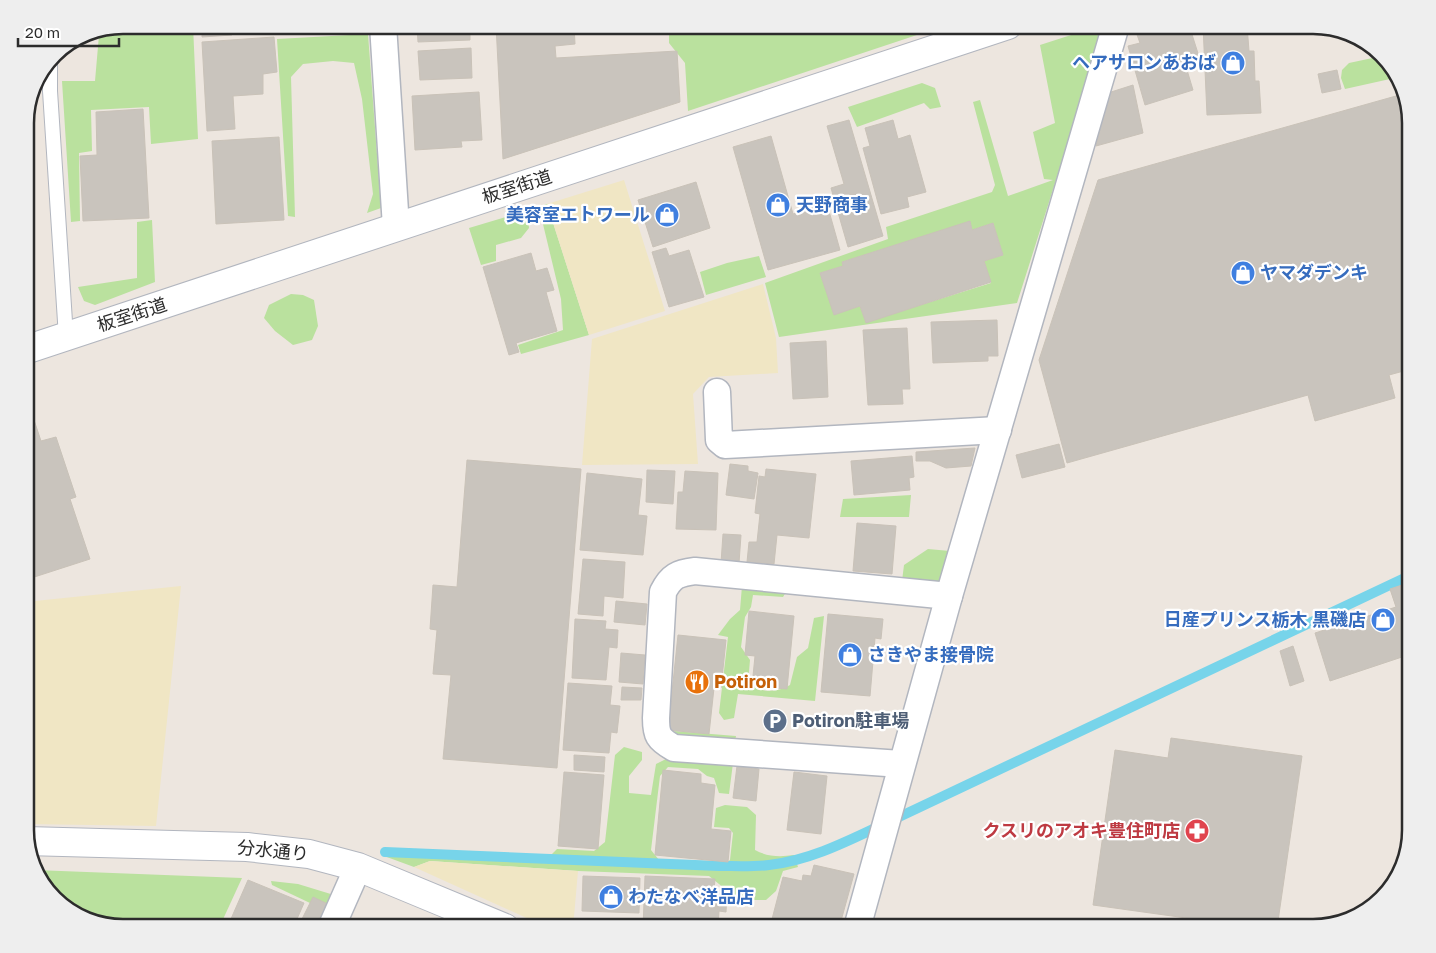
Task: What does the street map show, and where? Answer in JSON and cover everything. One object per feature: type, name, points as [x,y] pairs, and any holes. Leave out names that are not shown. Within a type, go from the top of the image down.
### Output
[{"type":"main road","name":"板室街道","points":[[34,347],[981,34]]},
{"type":"main road","name":"分水通り","points":[[34,841],[247,847],[309,854],[358,867],[483,919]]},
{"type":"street","points":[[384,34],[396,227]]},
{"type":"street","points":[[859,919],[949,596],[1113,34]]},
{"type":"street","points":[[717,392],[719,440],[725,445],[998,430]]},
{"type":"street","points":[[901,764],[674,748],[663,741],[656,733],[656,718],[663,592],[669,581],[681,573],[695,571],[949,596]]},
{"type":"street","points":[[335,919],[358,867]]},
{"type":"lane","points":[[50,71],[66,336]]},
{"type":"green space","points":[[122,34],[193,34],[198,139],[151,144],[149,107],[91,110],[92,151],[79,153],[80,221],[71,222],[62,81],[95,81],[99,37]]},
{"type":"green space","points":[[368,34],[381,208],[367,213],[373,194],[362,99],[354,63],[333,61],[303,64],[291,77],[295,217],[288,216],[277,39]]},
{"type":"green space","points":[[669,34],[920,34],[688,111],[685,63],[669,43]]},
{"type":"green space","points":[[1074,34],[1102,34],[1017,303],[779,337],[765,283],[888,239],[886,227],[992,192],[995,185],[973,102],[980,100],[1008,196],[1053,180],[1044,179],[1033,132],[1055,123],[1040,45]],"holes":[[[970,222],[972,230],[993,223],[1003,255],[984,261],[991,283],[866,322],[860,306],[834,314],[820,273],[843,266],[842,262]]]},
{"type":"green space","points":[[1374,58],[1384,68],[1391,79],[1345,89],[1341,78],[1342,70],[1349,63]]},
{"type":"green space","points":[[922,83],[935,88],[941,107],[930,109],[924,103],[857,127],[848,107]]},
{"type":"green space","points":[[547,204],[589,335],[521,354],[518,345],[563,330],[561,299],[538,207]]},
{"type":"green space","points":[[523,212],[528,219],[529,228],[521,238],[496,245],[496,261],[481,265],[469,228]]},
{"type":"green space","points":[[152,220],[155,282],[95,305],[84,301],[78,287],[137,278],[137,222]]},
{"type":"green space","points":[[759,256],[766,277],[706,295],[700,272],[727,263]]},
{"type":"green space","points":[[291,294],[303,295],[314,300],[318,326],[312,340],[293,345],[275,331],[264,318],[269,305]]},
{"type":"green space","points":[[911,495],[909,517],[840,517],[843,499]]},
{"type":"green space","points":[[928,549],[950,551],[940,583],[902,581],[904,565]]},
{"type":"green space","points":[[742,586],[786,592],[783,597],[753,595],[751,607],[745,617],[741,647],[750,660],[748,683],[758,689],[774,691],[790,685],[797,657],[808,648],[814,618],[824,616],[815,701],[738,694],[734,718],[724,720],[719,713],[728,637],[718,635],[730,619],[740,610]]},
{"type":"green space","points":[[674,731],[736,736],[735,742],[678,738]]},
{"type":"green space","points":[[624,747],[642,752],[642,760],[629,776],[629,793],[651,795],[656,764],[666,759],[733,763],[729,794],[719,793],[714,778],[707,776],[698,769],[668,767],[660,776],[651,850],[659,860],[724,864],[730,860],[733,833],[729,828],[714,827],[716,808],[725,805],[747,807],[756,815],[755,850],[774,856],[794,855],[798,867],[783,871],[776,891],[766,900],[734,900],[724,888],[709,876],[578,871],[430,861],[414,867],[384,856],[382,850],[551,855],[557,849],[594,851],[605,842],[615,755]]},
{"type":"green space","points":[[43,870],[242,878],[223,919],[122,919],[88,913],[73,904],[52,885]]},
{"type":"green space","points":[[271,881],[298,884],[334,895],[330,905],[310,903],[272,885]]},
{"type":"sand","points":[[624,180],[665,311],[589,335],[547,204]]},
{"type":"sand","points":[[763,284],[776,338],[778,373],[709,377],[693,394],[698,464],[582,465],[592,339]]},
{"type":"sand","points":[[181,586],[156,826],[34,824],[34,601]]},
{"type":"sand","points":[[430,861],[578,871],[574,919],[529,919],[414,867]]},
{"type":"building","points":[[202,34],[232,34],[232,35],[202,37]]},
{"type":"building","points":[[418,34],[470,34],[470,40],[418,42]]},
{"type":"building","points":[[496,34],[574,34],[575,44],[555,46],[556,58],[677,51],[680,102],[503,159]]},
{"type":"building","points":[[1137,34],[1192,34],[1202,66],[1187,70],[1193,90],[1145,105],[1128,46],[1140,43]]},
{"type":"building","points":[[1203,34],[1248,34],[1249,51],[1254,51],[1255,81],[1259,81],[1261,113],[1207,115]]},
{"type":"building","points":[[274,37],[277,72],[263,74],[263,94],[233,96],[235,129],[207,131],[202,42]]},
{"type":"building","points":[[471,48],[472,78],[420,80],[418,51]]},
{"type":"building","points":[[1337,70],[1341,89],[1322,93],[1318,74]]},
{"type":"building","points":[[1133,85],[1143,133],[1096,146],[1108,93]]},
{"type":"building","points":[[479,92],[482,140],[461,141],[462,147],[415,150],[412,96]]},
{"type":"building","points":[[1398,95],[1402,122],[1402,371],[1389,375],[1395,398],[1315,421],[1308,395],[1067,463],[1039,360],[1098,180]]},
{"type":"building","points":[[143,109],[149,218],[83,221],[80,156],[97,155],[96,112]]},
{"type":"building","points":[[849,120],[883,236],[848,247],[831,188],[844,184],[827,126]]},
{"type":"building","points":[[893,120],[898,139],[910,135],[926,192],[907,197],[909,207],[881,214],[863,148],[870,146],[865,128]]},
{"type":"building","points":[[771,136],[793,214],[827,204],[840,250],[768,270],[733,147]]},
{"type":"building","points":[[279,137],[284,220],[216,224],[212,141]]},
{"type":"building","points":[[696,182],[710,228],[653,247],[638,200]]},
{"type":"building","points":[[970,221],[972,230],[993,223],[1003,255],[984,261],[991,282],[866,323],[860,306],[834,315],[820,273],[843,266],[842,262]]},
{"type":"building","points":[[666,248],[669,256],[689,250],[704,297],[669,307],[652,252]]},
{"type":"building","points":[[531,253],[536,271],[547,268],[554,290],[546,292],[557,331],[516,343],[519,352],[509,355],[483,267]]},
{"type":"building","points":[[997,320],[998,356],[988,356],[988,361],[933,363],[931,322]]},
{"type":"building","points":[[907,328],[910,389],[902,389],[903,404],[868,405],[863,330]]},
{"type":"building","points":[[826,341],[828,397],[793,399],[790,343]]},
{"type":"building","points":[[34,420],[41,441],[56,437],[76,497],[70,499],[90,559],[34,577]]},
{"type":"building","points":[[1059,444],[1065,467],[1022,478],[1016,455]]},
{"type":"building","points":[[975,448],[971,466],[946,468],[930,461],[916,461],[916,452]]},
{"type":"building","points":[[912,456],[914,477],[909,478],[910,490],[854,495],[851,461]]},
{"type":"building","points":[[467,460],[581,469],[557,768],[443,759],[451,675],[433,674],[437,630],[430,629],[433,585],[457,587]]},
{"type":"building","points":[[730,464],[748,466],[748,471],[758,473],[754,499],[726,495]]},
{"type":"building","points":[[766,469],[816,474],[809,538],[777,535],[774,564],[747,562],[749,542],[757,542],[760,514],[755,513],[759,476],[765,477]]},
{"type":"building","points":[[647,470],[675,471],[673,504],[646,502]]},
{"type":"building","points":[[685,471],[718,473],[716,530],[676,529],[678,492],[683,492]]},
{"type":"building","points":[[587,473],[642,479],[638,515],[647,516],[643,555],[580,550]]},
{"type":"building","points":[[857,523],[896,526],[892,574],[853,571]]},
{"type":"building","points":[[723,534],[741,535],[739,563],[721,563]]},
{"type":"building","points":[[583,559],[625,562],[623,598],[604,596],[603,616],[578,614]]},
{"type":"building","name":"日産プリンス栃木 黒磯店","points":[[1402,585],[1402,657],[1330,681],[1315,633],[1396,607],[1390,589]]},
{"type":"building","points":[[616,601],[647,604],[645,625],[614,622]]},
{"type":"building","points":[[749,611],[794,616],[787,689],[752,686],[755,656],[745,655]]},
{"type":"building","points":[[828,614],[883,619],[881,639],[875,638],[870,696],[821,692]]},
{"type":"building","points":[[575,619],[606,621],[605,629],[618,630],[617,648],[609,647],[606,680],[572,678]]},
{"type":"building","points":[[678,635],[726,640],[721,688],[714,688],[709,734],[668,730]]},
{"type":"building","points":[[1293,646],[1304,681],[1290,686],[1280,651]]},
{"type":"building","points":[[621,653],[645,655],[643,684],[619,682]]},
{"type":"building","points":[[568,683],[612,686],[610,705],[620,706],[617,733],[611,732],[609,753],[563,750]]},
{"type":"building","points":[[622,687],[642,688],[641,700],[621,700]]},
{"type":"building","name":"クスリのアオキ豊住町店","points":[[1171,738],[1302,756],[1278,919],[1193,919],[1093,905],[1115,750],[1168,758]]},
{"type":"building","points":[[574,755],[605,757],[604,772],[574,770]]},
{"type":"building","points":[[737,766],[759,769],[756,801],[733,798]]},
{"type":"building","points":[[663,770],[701,774],[701,783],[715,785],[711,829],[731,831],[728,862],[655,855]]},
{"type":"building","points":[[564,772],[604,775],[598,849],[558,846]]},
{"type":"building","points":[[794,772],[827,776],[821,834],[787,830]]},
{"type":"building","points":[[814,865],[854,874],[842,919],[772,919],[783,877],[802,881],[803,875],[811,876]]},
{"type":"building","points":[[583,876],[640,878],[639,913],[582,911]]},
{"type":"building","points":[[645,876],[715,879],[714,890],[727,891],[726,912],[719,911],[719,919],[643,919]]},
{"type":"building","points":[[248,880],[304,903],[297,919],[231,919]]},
{"type":"building","points":[[313,897],[330,905],[323,919],[302,919]]},
{"type":"waterway","points":[[385,852],[719,866],[763,866],[803,858],[852,839],[1402,579]]},
{"type":"place","name":"ヘアサロンあおば","points":[[1233,63]]},
{"type":"place","name":"天野商事","points":[[778,205]]},
{"type":"place","name":"美容室エトワール","points":[[667,215]]},
{"type":"place","name":"ヤマダデンキ","points":[[1243,273]]},
{"type":"place","name":"日産プリンス栃木 黒磯店","points":[[1383,620]]},
{"type":"place","name":"さきやま接骨院","points":[[850,655]]},
{"type":"place","name":"Potiron","points":[[697,682]]},
{"type":"place","name":"Potiron駐車場","points":[[775,721]]},
{"type":"place","name":"クスリのアオキ豊住町店","points":[[1197,831]]},
{"type":"place","name":"わたなべ洋品店","points":[[611,897]]}]
